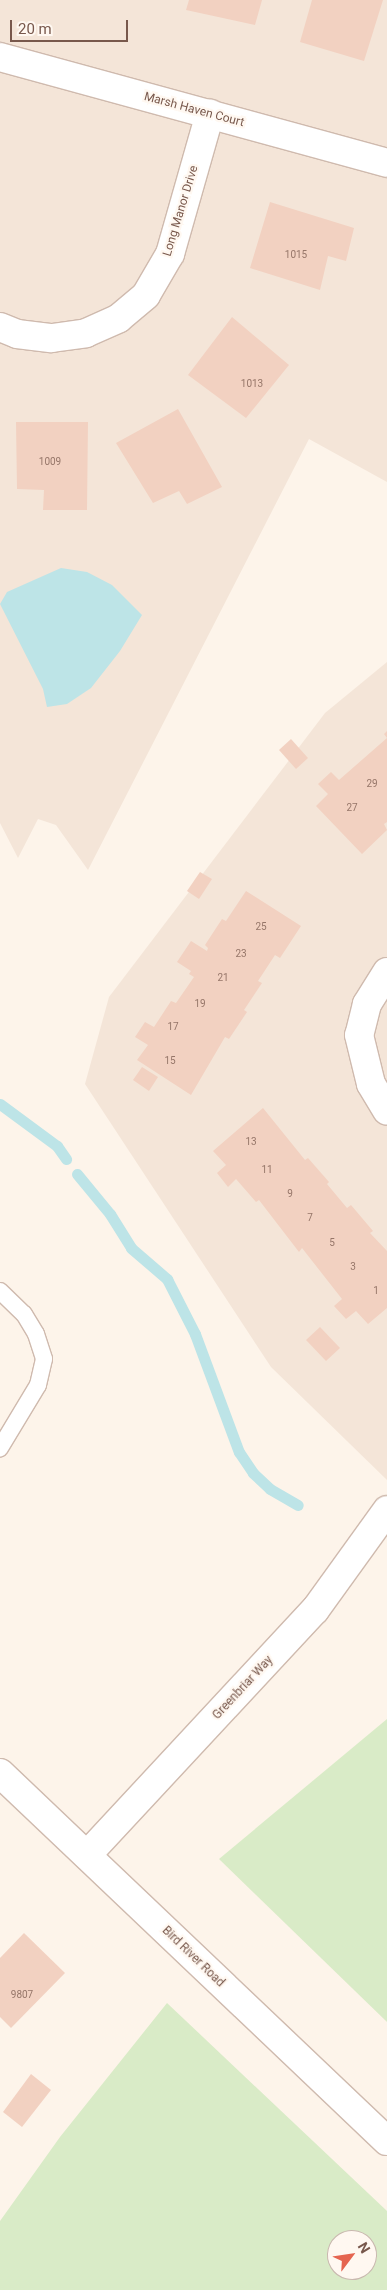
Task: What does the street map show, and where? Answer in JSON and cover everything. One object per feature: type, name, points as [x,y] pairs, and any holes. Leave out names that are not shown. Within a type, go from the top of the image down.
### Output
[{"type":"street","name":"Marsh Haven Court","points":[[0,57],[387,163]]},
{"type":"street","name":"Long Manor Drive","points":[[0,327],[17,334],[52,338],[86,333],[119,318],[146,295],[170,254],[210,114]]},
{"type":"street","points":[[387,972],[367,1004],[359,1035],[371,1084],[387,1111]]},
{"type":"street","name":"Greenbriar Way","points":[[87,1855],[315,1610],[387,1510]]},
{"type":"street","name":"Bird River Road","points":[[0,1773],[387,2141]]},
{"type":"lane","points":[[0,1291],[24,1314],[36,1334],[44,1359],[38,1385],[0,1448]]},
{"type":"shaded area","points":[[0,0],[387,0],[387,482],[309,439],[88,870],[56,825],[38,819],[18,858],[0,823]]},
{"type":"shaded area","points":[[387,662],[387,1480],[271,1367],[85,1084],[109,997],[325,713]]},
{"type":"green space","points":[[387,1719],[387,2022],[219,1859]]},
{"type":"green space","points":[[167,2003],[387,2211],[387,2290],[0,2290],[0,2221],[60,2137]]},
{"type":"water","points":[[61,568],[87,572],[112,585],[142,615],[120,651],[91,688],[67,704],[47,707],[43,689],[0,604],[7,592]]},
{"type":"building","points":[[189,0],[262,0],[255,25],[186,10]]},
{"type":"building","points":[[312,0],[383,0],[364,61],[300,42]]},
{"type":"building","points":[[270,202],[354,228],[346,261],[328,256],[320,290],[250,268]]},
{"type":"building","points":[[232,317],[289,365],[246,418],[188,375]]},
{"type":"building","points":[[178,409],[222,487],[187,504],[179,491],[153,503],[116,443]]},
{"type":"building","points":[[16,422],[88,422],[87,510],[43,510],[44,490],[17,489]]},
{"type":"building","points":[[387,738],[387,822],[384,824],[387,830],[362,854],[316,806],[328,794],[318,784],[331,772],[339,780]]},
{"type":"building","points":[[291,739],[308,758],[296,769],[279,750]]},
{"type":"building","points":[[200,872],[212,879],[199,899],[187,891]]},
{"type":"building","points":[[246,891],[301,926],[280,958],[275,955],[258,981],[262,983],[244,1010],[247,1012],[229,1039],[225,1037],[191,1095],[137,1060],[148,1045],[135,1037],[145,1022],[154,1027],[171,1001],[176,1003],[194,977],[189,974],[191,971],[177,962],[191,941],[207,951],[208,948],[205,945],[222,919],[226,921]]},
{"type":"building","points":[[142,1067],[158,1077],[149,1091],[133,1080]]},
{"type":"building","points":[[263,1108],[305,1160],[308,1158],[329,1182],[327,1184],[347,1208],[351,1205],[373,1231],[370,1233],[387,1251],[387,1308],[368,1324],[356,1311],[346,1319],[334,1306],[342,1299],[302,1248],[299,1252],[259,1200],[256,1202],[236,1179],[228,1187],[217,1173],[226,1165],[213,1151]]},
{"type":"building","points":[[320,1327],[340,1348],[326,1361],[306,1340]]},
{"type":"building","points":[[24,1933],[65,1973],[11,2028],[0,2017],[0,1958]]},
{"type":"building","points":[[31,2074],[51,2090],[22,2127],[3,2112]]},
{"type":"waterway","points":[[0,1104],[57,1146],[66,1159]]},
{"type":"waterway","points":[[77,1174],[110,1214],[131,1248],[167,1279],[195,1334],[239,1452],[253,1473],[270,1489],[298,1505]]}]
